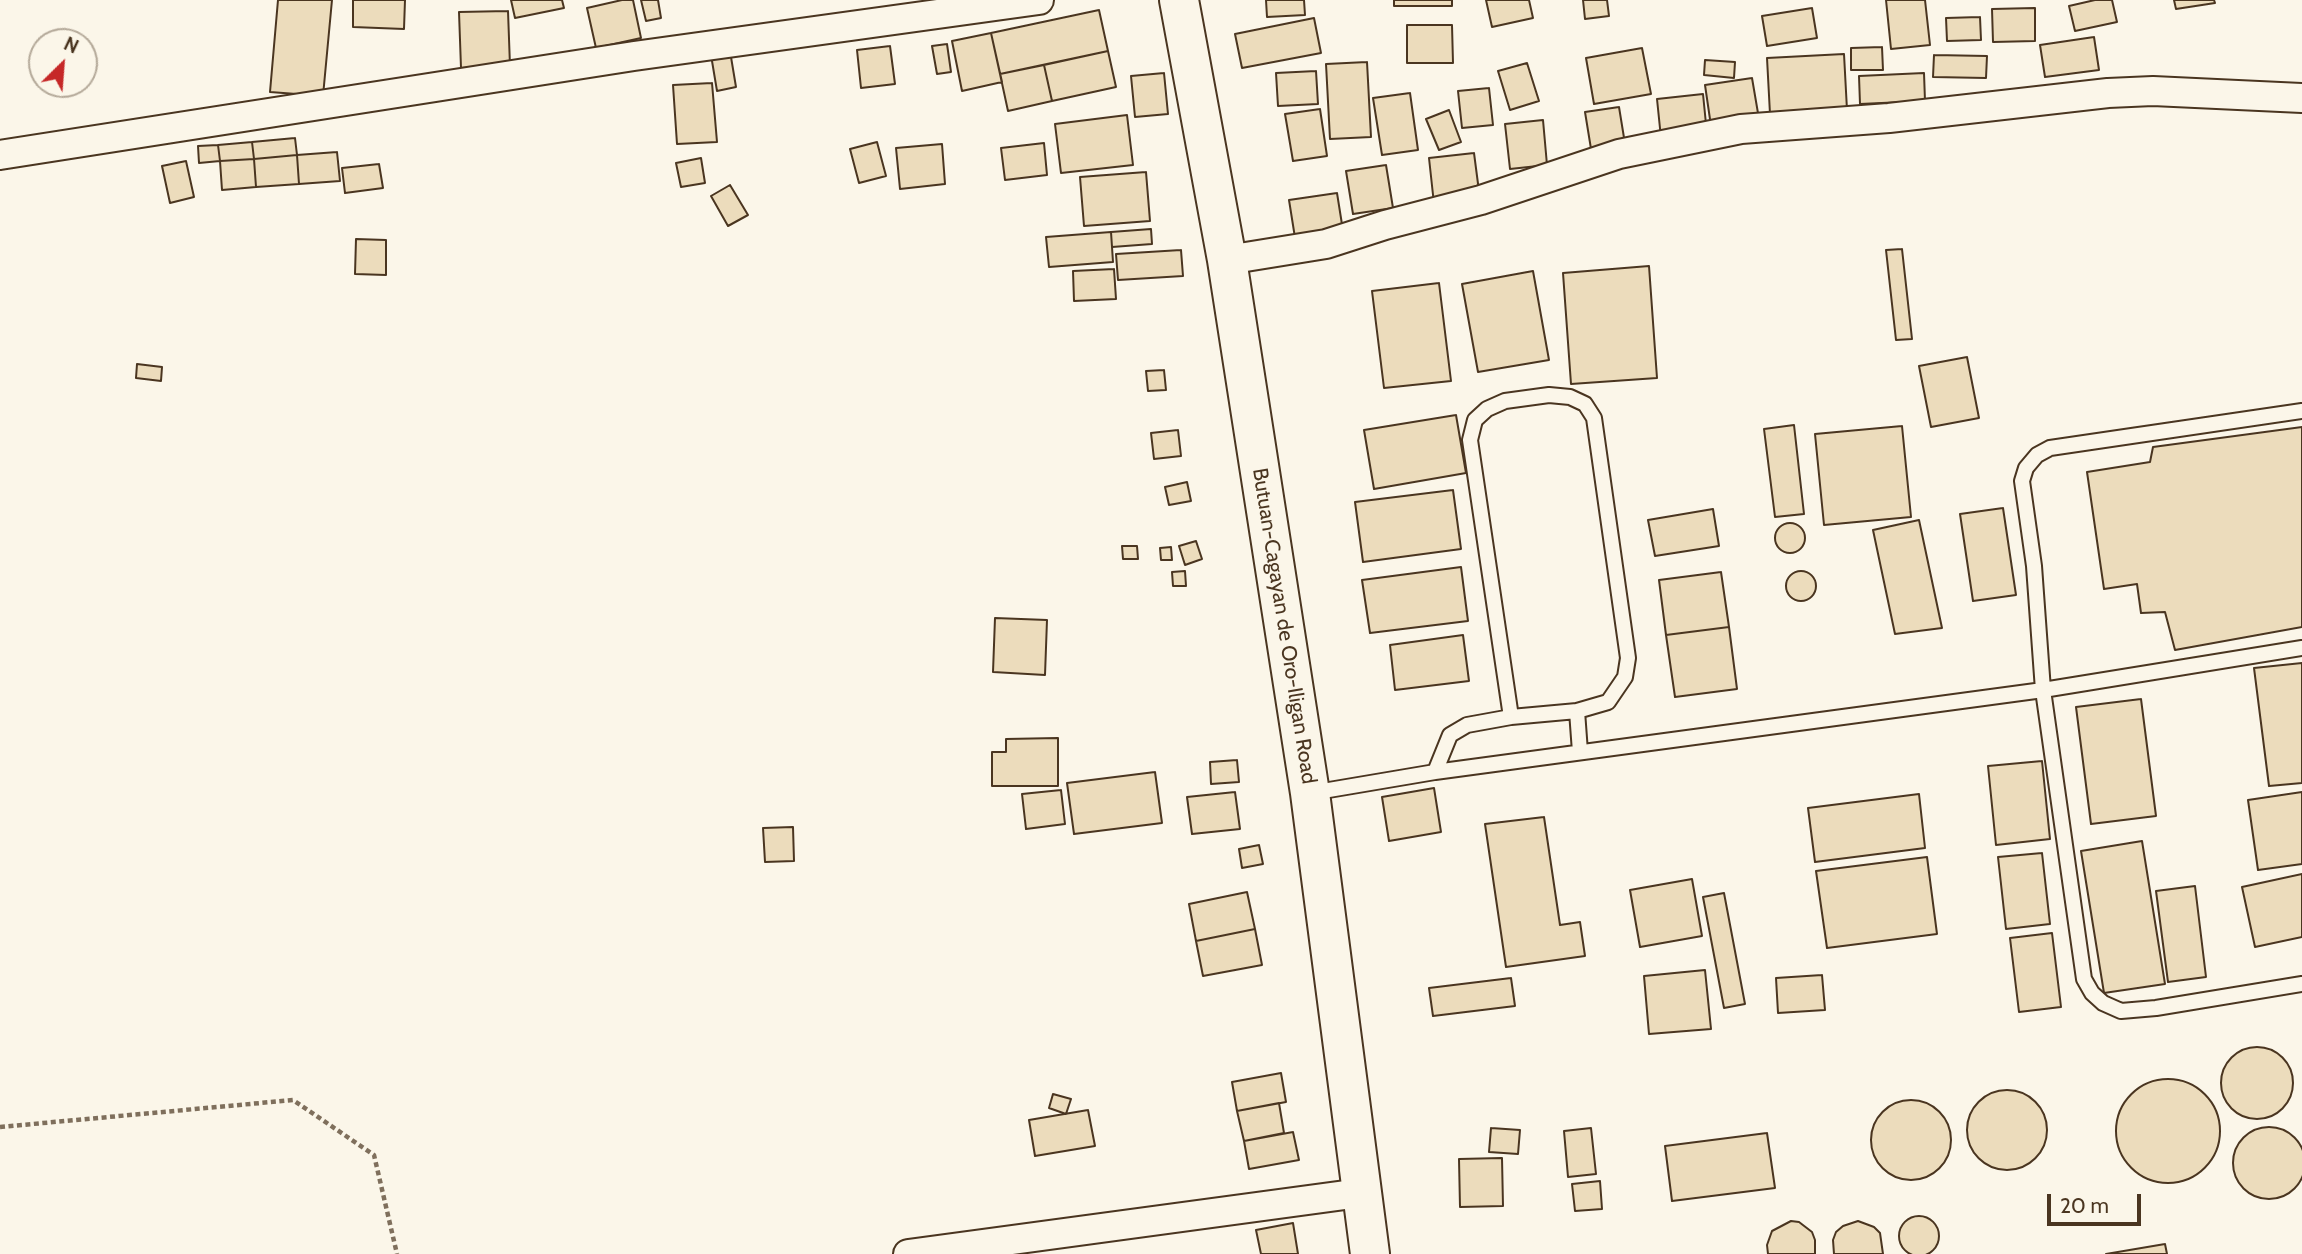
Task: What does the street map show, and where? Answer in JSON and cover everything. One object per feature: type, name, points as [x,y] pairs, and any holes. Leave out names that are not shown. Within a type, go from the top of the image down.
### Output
[{"type":"highway","name":"Butuan-Cagayan de Oro-Iligan Road","points":[[1179,0],[1227,260],[1310,793],[1370,1254]]},
{"type":"street","points":[[0,155],[634,56],[1039,0]]},
{"type":"street","points":[[1227,260],[1326,244],[1385,225],[1481,200],[1619,154],[1741,129],[1889,118],[2108,93],[2153,92],[2302,98]]},
{"type":"street","points":[[908,1254],[1360,1193]]},
{"type":"lane","points":[[1435,772],[1450,734],[1467,725],[1511,717],[1577,711],[1608,702],[1625,677],[1628,658],[1594,418],[1585,404],[1570,397],[1549,395],[1505,401],[1475,420],[1470,440],[1511,717]]},
{"type":"lane","points":[[2302,411],[2050,448],[2037,455],[2026,468],[2022,481],[2034,566],[2043,690],[2084,979],[2092,993],[2103,1003],[2122,1011],[2157,1009],[2302,984]]},
{"type":"lane","points":[[1310,793],[1435,772],[2043,690],[2302,648]]},
{"type":"lane","points":[[1577,711],[1580,752]]},
{"type":"path","points":[[0,1127],[293,1100],[374,1155],[397,1254]]},
{"type":"building","points":[[278,0],[332,0],[323,96],[270,92]]},
{"type":"building","points":[[353,0],[405,0],[404,29],[353,27]]},
{"type":"building","points":[[511,0],[562,0],[564,8],[515,18]]},
{"type":"building","points":[[633,0],[641,38],[596,48],[587,8]]},
{"type":"building","points":[[641,0],[658,0],[661,18],[646,21]]},
{"type":"building","points":[[1266,0],[1304,0],[1305,15],[1267,17]]},
{"type":"building","points":[[1394,0],[1452,0],[1452,6],[1394,6]]},
{"type":"building","points":[[1486,0],[1529,0],[1533,18],[1492,27]]},
{"type":"building","points":[[1583,0],[1607,0],[1609,16],[1585,19]]},
{"type":"building","points":[[1886,0],[1925,0],[1930,45],[1891,49]]},
{"type":"building","points":[[2095,0],[2112,0],[2117,22],[2075,31],[2069,6]]},
{"type":"building","points":[[2174,0],[2214,0],[2215,3],[2176,9]]},
{"type":"building","points":[[1812,8],[1817,38],[1767,46],[1762,16]]},
{"type":"building","points":[[2035,8],[2035,41],[1993,42],[1992,9]]},
{"type":"building","points":[[1099,10],[1108,51],[1000,74],[991,33]]},
{"type":"building","points":[[508,11],[510,66],[461,68],[459,12]]},
{"type":"building","points":[[1980,17],[1981,40],[1947,41],[1946,18]]},
{"type":"building","points":[[1314,18],[1321,53],[1242,68],[1235,34]]},
{"type":"building","points":[[1407,25],[1452,25],[1453,63],[1407,63]]},
{"type":"building","points":[[991,33],[1002,82],[962,91],[952,41]]},
{"type":"building","points":[[2094,37],[2099,70],[2045,77],[2040,45]]},
{"type":"building","points":[[947,44],[951,72],[937,74],[932,46]]},
{"type":"building","points":[[890,46],[895,84],[861,88],[857,50]]},
{"type":"building","points":[[1882,47],[1883,70],[1851,70],[1851,48]]},
{"type":"building","points":[[1642,48],[1651,94],[1594,104],[1586,58]]},
{"type":"building","points":[[730,51],[736,87],[717,91],[711,55]]},
{"type":"building","points":[[1108,51],[1116,87],[1052,101],[1044,65]]},
{"type":"building","points":[[1844,54],[1847,110],[1770,114],[1767,58]]},
{"type":"building","points":[[1934,55],[1987,56],[1986,78],[1933,77]]},
{"type":"building","points":[[1705,60],[1735,62],[1734,78],[1704,75]]},
{"type":"building","points":[[1367,62],[1371,137],[1330,139],[1326,64]]},
{"type":"building","points":[[1527,63],[1539,101],[1510,110],[1498,71]]},
{"type":"building","points":[[1044,65],[1052,101],[1008,111],[1000,74]]},
{"type":"building","points":[[1316,71],[1318,104],[1278,106],[1276,73]]},
{"type":"building","points":[[1164,73],[1168,114],[1135,117],[1131,76]]},
{"type":"building","points":[[1924,73],[1925,101],[1860,104],[1859,76]]},
{"type":"building","points":[[1752,78],[1759,119],[1711,126],[1705,85]]},
{"type":"building","points":[[712,83],[717,142],[677,144],[673,85]]},
{"type":"building","points":[[1489,88],[1493,125],[1462,128],[1458,91]]},
{"type":"building","points":[[1410,93],[1418,150],[1382,155],[1373,98]]},
{"type":"building","points":[[1703,94],[1707,134],[1661,138],[1657,99]]},
{"type":"building","points":[[1619,107],[1626,150],[1592,155],[1585,112]]},
{"type":"building","points":[[1320,109],[1327,156],[1293,161],[1285,114]]},
{"type":"building","points":[[1449,110],[1461,142],[1439,150],[1426,119]]},
{"type":"building","points":[[1127,115],[1133,165],[1061,173],[1055,124]]},
{"type":"building","points":[[1543,120],[1547,165],[1510,169],[1505,124]]},
{"type":"building","points":[[295,138],[297,155],[254,159],[252,142]]},
{"type":"building","points":[[252,142],[254,159],[220,161],[218,145]]},
{"type":"building","points":[[877,142],[886,176],[859,183],[850,149]]},
{"type":"building","points":[[1044,143],[1047,175],[1005,180],[1001,148]]},
{"type":"building","points":[[942,144],[945,184],[900,189],[896,148]]},
{"type":"building","points":[[218,145],[220,161],[199,163],[198,146]]},
{"type":"building","points":[[337,152],[340,181],[299,184],[297,155]]},
{"type":"building","points":[[1474,153],[1480,199],[1434,204],[1429,158]]},
{"type":"building","points":[[297,155],[299,184],[256,187],[254,159]]},
{"type":"building","points":[[701,158],[705,183],[681,187],[676,163]]},
{"type":"building","points":[[254,159],[256,187],[222,190],[220,161]]},
{"type":"building","points":[[186,161],[194,197],[170,203],[162,166]]},
{"type":"building","points":[[379,164],[383,188],[345,193],[342,168]]},
{"type":"building","points":[[1386,165],[1393,208],[1353,214],[1346,171]]},
{"type":"building","points":[[1146,172],[1150,221],[1084,226],[1080,177]]},
{"type":"building","points":[[730,185],[748,215],[728,226],[711,196]]},
{"type":"building","points":[[1337,193],[1344,237],[1296,244],[1289,200]]},
{"type":"building","points":[[1151,229],[1152,244],[1112,247],[1111,232]]},
{"type":"building","points":[[1111,232],[1113,262],[1049,267],[1046,237]]},
{"type":"building","points":[[356,239],[386,240],[386,275],[355,274]]},
{"type":"building","points":[[1902,249],[1912,339],[1896,340],[1886,250]]},
{"type":"building","points":[[1181,250],[1183,276],[1118,280],[1116,254]]},
{"type":"building","points":[[1649,266],[1657,378],[1571,384],[1563,273]]},
{"type":"building","points":[[1114,269],[1116,299],[1074,301],[1073,271]]},
{"type":"building","points":[[1533,271],[1549,360],[1478,372],[1462,284]]},
{"type":"building","points":[[1439,283],[1451,381],[1384,388],[1372,291]]},
{"type":"building","points":[[1967,357],[1979,418],[1931,427],[1919,366]]},
{"type":"building","points":[[137,364],[162,367],[161,381],[136,378]]},
{"type":"building","points":[[1164,370],[1166,390],[1148,391],[1146,371]]},
{"type":"building","points":[[1456,415],[1466,473],[1374,489],[1364,430]]},
{"type":"building","points":[[1794,425],[1804,514],[1775,517],[1764,429]]},
{"type":"building","points":[[1902,426],[1911,517],[1824,525],[1815,434]]},
{"type":"building","points":[[2302,427],[2302,627],[2175,650],[2165,612],[2141,613],[2137,584],[2104,589],[2087,472],[2150,462],[2153,447]]},
{"type":"building","points":[[1178,430],[1181,456],[1154,459],[1151,433]]},
{"type":"building","points":[[1187,482],[1191,501],[1169,505],[1165,487]]},
{"type":"building","points":[[1453,490],[1461,549],[1363,562],[1355,502]]},
{"type":"building","points":[[2003,508],[2016,595],[1973,601],[1960,514]]},
{"type":"building","points":[[1713,509],[1719,546],[1655,556],[1648,520]]},
{"type":"building","points":[[1919,520],[1942,628],[1895,634],[1873,530]]},
{"type":"building","points":[[1790,523],[1801,527],[1805,538],[1801,549],[1790,553],[1779,549],[1775,538],[1779,527]]},
{"type":"building","points":[[1196,541],[1202,559],[1185,565],[1179,546]]},
{"type":"building","points":[[1122,546],[1137,546],[1138,559],[1123,559]]},
{"type":"building","points":[[1171,547],[1172,560],[1161,560],[1160,548]]},
{"type":"building","points":[[1461,567],[1468,621],[1370,633],[1362,580]]},
{"type":"building","points":[[1185,571],[1186,586],[1173,586],[1172,572]]},
{"type":"building","points":[[1801,571],[1812,575],[1816,586],[1812,597],[1801,601],[1790,597],[1786,586],[1790,575]]},
{"type":"building","points":[[1721,572],[1729,627],[1666,635],[1659,580]]},
{"type":"building","points":[[995,618],[1047,620],[1045,675],[993,672]]},
{"type":"building","points":[[1729,627],[1737,689],[1675,697],[1666,635]]},
{"type":"building","points":[[1463,635],[1469,681],[1395,690],[1390,645]]},
{"type":"building","points":[[2302,663],[2302,783],[2269,786],[2254,668]]},
{"type":"building","points":[[2141,699],[2156,816],[2091,824],[2076,707]]},
{"type":"building","points":[[1058,738],[1058,786],[992,786],[992,752],[1006,752],[1006,739]]},
{"type":"building","points":[[1237,760],[1239,782],[1211,784],[1210,762]]},
{"type":"building","points":[[2042,761],[2050,839],[1996,845],[1988,766]]},
{"type":"building","points":[[1155,772],[1162,823],[1074,834],[1067,783]]},
{"type":"building","points":[[1434,788],[1441,832],[1389,841],[1382,797]]},
{"type":"building","points":[[1061,790],[1065,824],[1026,829],[1022,794]]},
{"type":"building","points":[[1235,792],[1240,829],[1192,834],[1187,797]]},
{"type":"building","points":[[2302,792],[2302,864],[2258,870],[2248,800]]},
{"type":"building","points":[[1919,794],[1925,848],[1815,862],[1808,808]]},
{"type":"building","points":[[1544,817],[1560,925],[1580,922],[1585,956],[1506,967],[1485,824]]},
{"type":"building","points":[[793,827],[794,861],[765,862],[763,828]]},
{"type":"building","points":[[2142,841],[2165,984],[2104,993],[2081,851]]},
{"type":"building","points":[[1259,845],[1263,864],[1242,868],[1239,849]]},
{"type":"building","points":[[2042,853],[2050,924],[2006,929],[1998,857]]},
{"type":"building","points":[[1927,857],[1937,934],[1827,948],[1816,871]]},
{"type":"building","points":[[2302,874],[2302,937],[2255,947],[2242,887]]},
{"type":"building","points":[[1692,879],[1702,936],[1640,947],[1630,890]]},
{"type":"building","points":[[2195,886],[2206,977],[2168,982],[2156,891]]},
{"type":"building","points":[[1247,892],[1255,929],[1196,941],[1189,904]]},
{"type":"building","points":[[1724,893],[1745,1004],[1724,1008],[1703,897]]},
{"type":"building","points":[[1255,929],[1262,965],[1203,976],[1196,941]]},
{"type":"building","points":[[2052,933],[2061,1007],[2019,1012],[2010,938]]},
{"type":"building","points":[[1705,970],[1711,1029],[1649,1034],[1644,976]]},
{"type":"building","points":[[1822,975],[1825,1010],[1778,1013],[1776,978]]},
{"type":"building","points":[[1511,978],[1515,1006],[1433,1016],[1429,988]]},
{"type":"building","points":[[2264,1047],[2283,1057],[2291,1069],[2291,1097],[2283,1109],[2271,1117],[2250,1119],[2231,1109],[2223,1097],[2221,1076],[2231,1057],[2243,1049]]},
{"type":"building","points":[[1281,1073],[1286,1102],[1237,1111],[1232,1082]]},
{"type":"building","points":[[2168,1079],[2188,1083],[2211,1102],[2216,1111],[2220,1131],[2216,1151],[2197,1174],[2188,1179],[2168,1183],[2148,1179],[2125,1160],[2120,1151],[2116,1131],[2120,1111],[2139,1088],[2148,1083]]},
{"type":"building","points":[[2007,1090],[2022,1093],[2035,1102],[2044,1115],[2047,1130],[2044,1145],[2035,1158],[2022,1167],[2007,1170],[1992,1167],[1979,1158],[1970,1145],[1967,1130],[1970,1115],[1979,1102],[1992,1093]]},
{"type":"building","points":[[1053,1094],[1071,1099],[1066,1114],[1049,1108]]},
{"type":"building","points":[[1911,1100],[1926,1103],[1939,1112],[1948,1125],[1951,1140],[1948,1155],[1939,1168],[1926,1177],[1911,1180],[1896,1177],[1883,1168],[1874,1155],[1871,1140],[1874,1125],[1883,1112],[1896,1103]]},
{"type":"building","points":[[1279,1103],[1284,1133],[1244,1141],[1237,1111]]},
{"type":"building","points":[[1088,1110],[1095,1146],[1035,1156],[1029,1120]]},
{"type":"building","points":[[2269,1127],[2289,1133],[2299,1143],[2305,1163],[2299,1183],[2289,1193],[2269,1199],[2249,1193],[2239,1183],[2233,1163],[2239,1143],[2249,1133]]},
{"type":"building","points":[[1491,1128],[1520,1130],[1518,1154],[1489,1152]]},
{"type":"building","points":[[1591,1128],[1596,1174],[1568,1177],[1564,1131]]},
{"type":"building","points":[[1293,1132],[1299,1160],[1249,1169],[1244,1141]]},
{"type":"building","points":[[1767,1133],[1775,1188],[1672,1201],[1665,1146]]},
{"type":"building","points":[[1502,1158],[1503,1206],[1460,1207],[1459,1159]]},
{"type":"building","points":[[1600,1181],[1602,1209],[1575,1211],[1572,1184]]},
{"type":"building","points":[[1919,1216],[1933,1222],[1939,1236],[1933,1250],[1919,1256],[1905,1250],[1899,1236],[1905,1222]]},
{"type":"building","points":[[1791,1221],[1799,1222],[1812,1232],[1815,1254],[1768,1254],[1767,1245],[1772,1231]]},
{"type":"building","points":[[1858,1221],[1874,1227],[1880,1233],[1883,1254],[1834,1254],[1833,1240],[1836,1232],[1843,1226]]},
{"type":"building","points":[[1293,1223],[1298,1254],[1261,1254],[1256,1230]]},
{"type":"building","points":[[2165,1244],[2167,1254],[2106,1254]]}]
